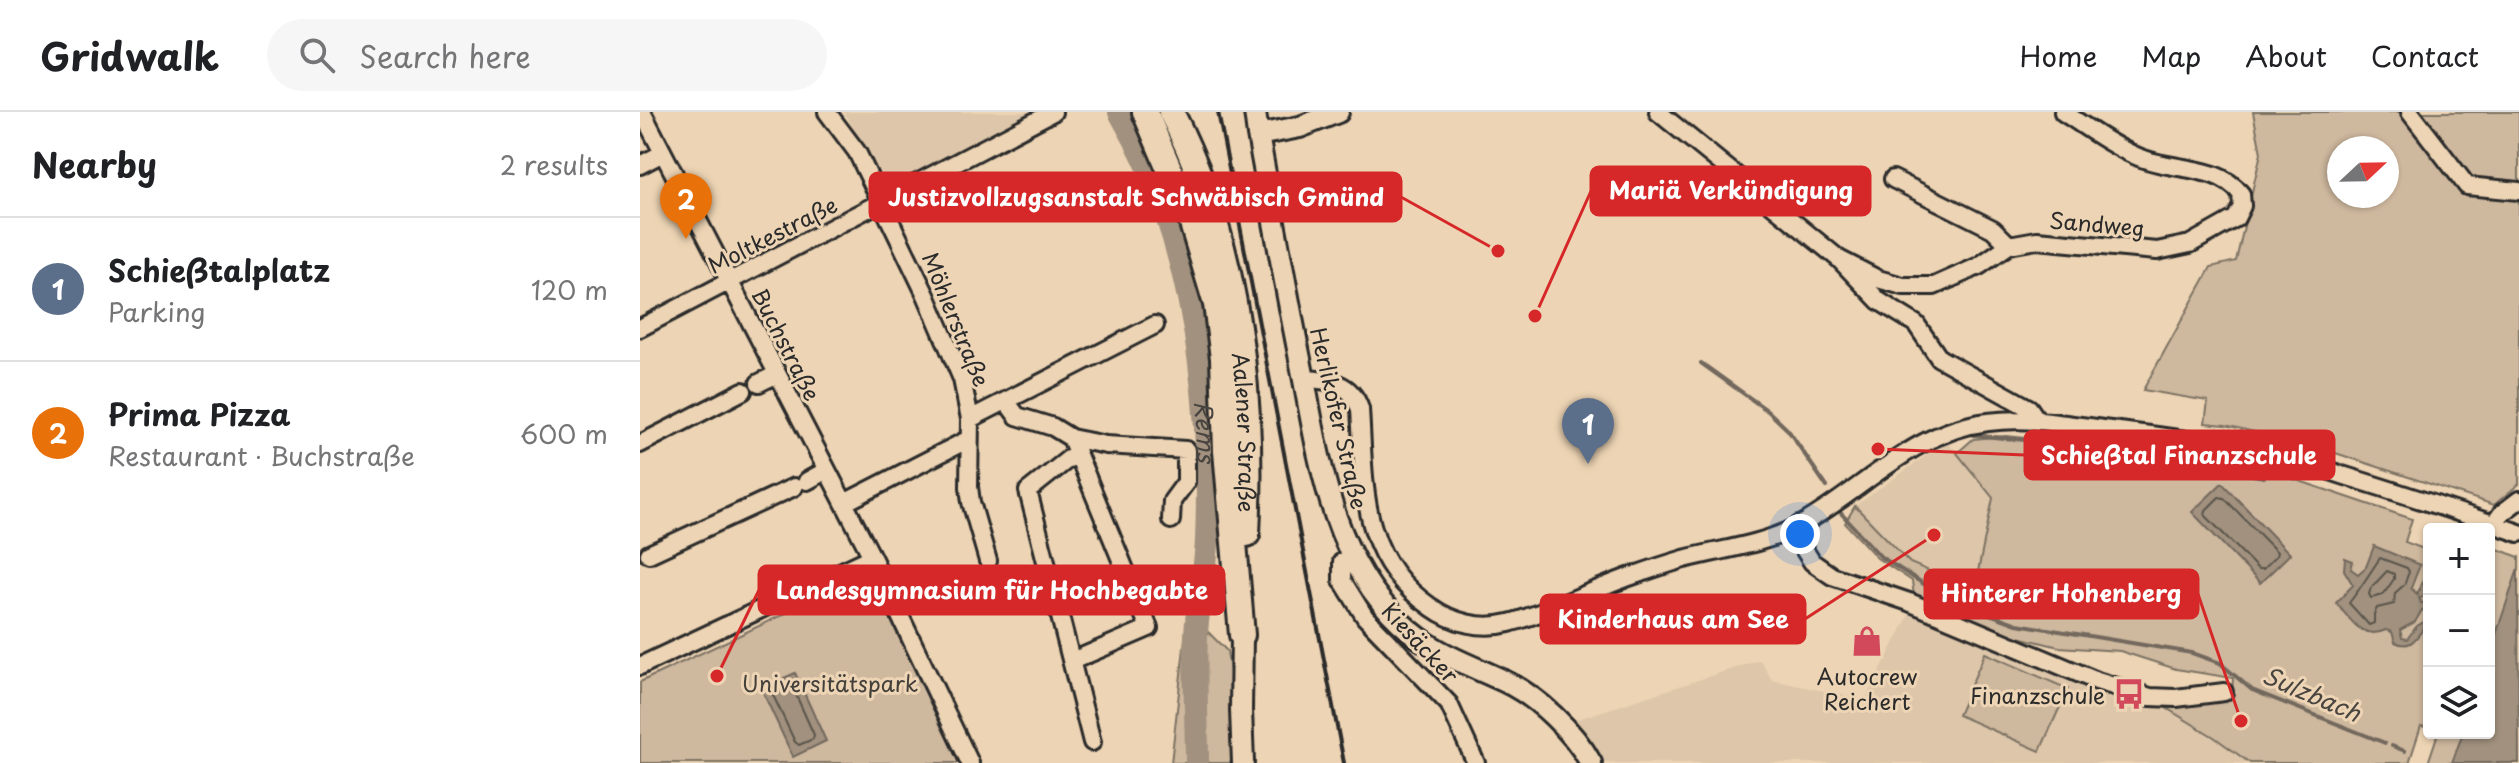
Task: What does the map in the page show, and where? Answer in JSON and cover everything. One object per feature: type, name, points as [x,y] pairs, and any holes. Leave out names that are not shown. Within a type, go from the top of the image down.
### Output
[{"type":"highway","points":[[1145,112],[1191,220],[1216,304],[1223,358],[1226,451],[1242,635]]},
{"type":"highway","name":"Aalener Straße","points":[[1171,112],[1211,212],[1228,271],[1239,326],[1248,397],[1248,519],[1242,635]]},
{"type":"main road","name":"Herlikofer Straße","points":[[1255,112],[1319,457],[1333,511],[1352,555],[1374,592],[1399,621],[1442,654],[1507,682],[1540,705],[1568,731],[1591,763]]},
{"type":"main road","points":[[1258,135],[1300,127],[1338,112]]},
{"type":"main road","name":"Aalener Straße","points":[[1242,635],[1243,763]]},
{"type":"street","name":"Buchstraße","points":[[642,112],[872,557],[970,763]]},
{"type":"street","name":"Möhlerstraße","points":[[827,112],[854,146],[926,295],[962,379],[970,419],[971,502],[988,561]]},
{"type":"street","name":"Moltkestraße","points":[[640,328],[1053,112]]},
{"type":"street","points":[[1658,112],[1839,259],[1879,301],[1916,324],[1939,358],[2029,408],[2038,421]]},
{"type":"street","name":"Sandweg","points":[[1839,259],[1878,279],[1903,286],[1934,286],[1979,266],[2009,245],[2037,240],[2065,241],[2157,251],[2190,244],[2236,218],[2242,206],[2241,194],[2226,180],[2142,159],[2063,112]]},
{"type":"street","points":[[2410,112],[2467,186],[2519,191]]},
{"type":"street","points":[[640,165],[663,153]]},
{"type":"street","points":[[1893,179],[1993,229],[2009,245]]},
{"type":"street","points":[[970,419],[1155,325]]},
{"type":"street","points":[[640,444],[777,374]]},
{"type":"street","points":[[1304,379],[1340,384],[1357,399],[1367,508],[1375,535],[1393,570],[1414,596],[1443,616],[1475,626],[1507,624],[1685,559],[1767,541],[1825,509],[1898,456],[1947,431],[1988,422],[2038,421],[2205,442],[2286,458],[2491,523]]},
{"type":"street","points":[[1006,401],[1017,416],[1053,427],[1074,446],[1149,628],[1072,661]]},
{"type":"street","points":[[844,503],[969,439]]},
{"type":"street","points":[[1092,742],[1028,491],[1074,446],[1186,450],[1186,482],[1172,501],[1171,520]]},
{"type":"street","points":[[649,554],[827,470]]},
{"type":"street","points":[[2495,523],[2519,500]]},
{"type":"street","points":[[2495,524],[2519,533]]},
{"type":"street","points":[[1799,525],[1800,543],[1812,562],[1832,576],[1909,602],[2097,681],[2150,697],[2176,698],[2224,692]]},
{"type":"street","name":"Kiesäcker","points":[[1352,555],[1342,562],[1342,580],[1365,617],[1449,704],[1476,763]]},
{"type":"street","points":[[640,666],[872,557]]},
{"type":"shaded area","points":[[844,112],[1031,112],[885,190]]},
{"type":"shaded area","points":[[1949,444],[1993,498],[1972,589],[1910,563],[1855,506],[1941,445]]},
{"type":"shaded area","points":[[1911,611],[2161,705],[2250,763],[1602,763],[1575,720],[1760,660],[1772,680],[1865,700]]},
{"type":"green space","points":[[2253,112],[2519,112],[2519,484],[2494,505],[2314,446],[2205,423],[2208,401],[2143,390],[2211,267],[2236,261],[2261,153]]},
{"type":"green space","points":[[2006,436],[2198,454],[2261,468],[2412,519],[2405,542],[2423,549],[2423,726],[2409,763],[2250,763],[2161,705],[1911,611],[1914,596],[1912,581],[1877,558],[1845,523],[1855,506],[1910,563],[1972,589],[1993,498],[1957,453],[1973,439]],"holes":[[[1986,629],[2059,647],[2120,651],[2176,669],[2233,678],[2232,696],[2156,694],[2039,655]]]},
{"type":"green space","points":[[2495,548],[2519,557],[2519,570],[2495,638]]},
{"type":"green space","name":"Universitätspark","points":[[869,574],[959,763],[640,763],[640,682]]},
{"type":"green space","points":[[1188,612],[1227,651],[1236,763],[1171,763]]},
{"type":"green space","points":[[1985,653],[2068,689],[2040,751],[1958,715]]},
{"type":"green space","points":[[2436,739],[2461,739],[2452,763],[2428,763]]},
{"type":"water","points":[[2222,483],[2290,554],[2260,583],[2192,512]]},
{"type":"water","points":[[2374,546],[2420,565],[2411,588],[2417,594],[2423,582],[2423,597],[2419,598],[2423,610],[2415,622],[2400,630],[2402,638],[2407,639],[2423,622],[2423,630],[2411,643],[2395,642],[2392,632],[2386,630],[2377,633],[2363,631],[2336,603],[2353,585],[2344,570],[2345,558],[2353,561],[2351,569],[2358,574],[2366,567]]},
{"type":"water","points":[[2518,569],[2519,763],[2452,763],[2461,739],[2495,739],[2495,637]]},
{"type":"water","points":[[795,673],[826,741],[793,757],[761,688]]},
{"type":"waterway","name":"Rems","points":[[1120,112],[1145,159],[1179,256],[1190,303],[1204,397],[1208,493],[1206,552],[1196,636],[1197,763]]},
{"type":"waterway","name":"Sulzbach","points":[[1701,363],[1768,411],[1788,430],[1827,487]]},
{"type":"waterway","points":[[1969,432],[1973,435],[2116,449],[2264,477]]},
{"type":"waterway","name":"Sulzbach","points":[[1839,511],[1881,557],[1946,598],[2017,624],[2192,653],[2220,663],[2252,690],[2385,743]]},
{"type":"waterway","name":"Sulzbach","points":[[2392,746],[2405,751]]},
{"type":"railway","points":[[1218,112],[1344,763]]},
{"type":"place","name":"Prima Pizza","points":[[686,239]]},
{"type":"place","name":"Justizvollzugsanstalt Schwäbisch Gmünd","points":[[1498,251]]},
{"type":"place","name":"Mariä Verkündigung","points":[[1535,316]]},
{"type":"place","name":"Schießtal Finanzschule","points":[[1878,449]]},
{"type":"place","name":"Schießtalplatz","points":[[1588,464]]},
{"type":"place","name":"Kinderhaus am See","points":[[1934,535]]},
{"type":"place","name":"Autocrew Reichert","points":[[1867,641]]},
{"type":"place","name":"Landesgymnasium für Hochbegabte","points":[[717,676]]},
{"type":"place","name":"Finanzschule","points":[[2129,694]]},
{"type":"place","name":"Hinterer Hohenberg","points":[[2241,721]]}]
